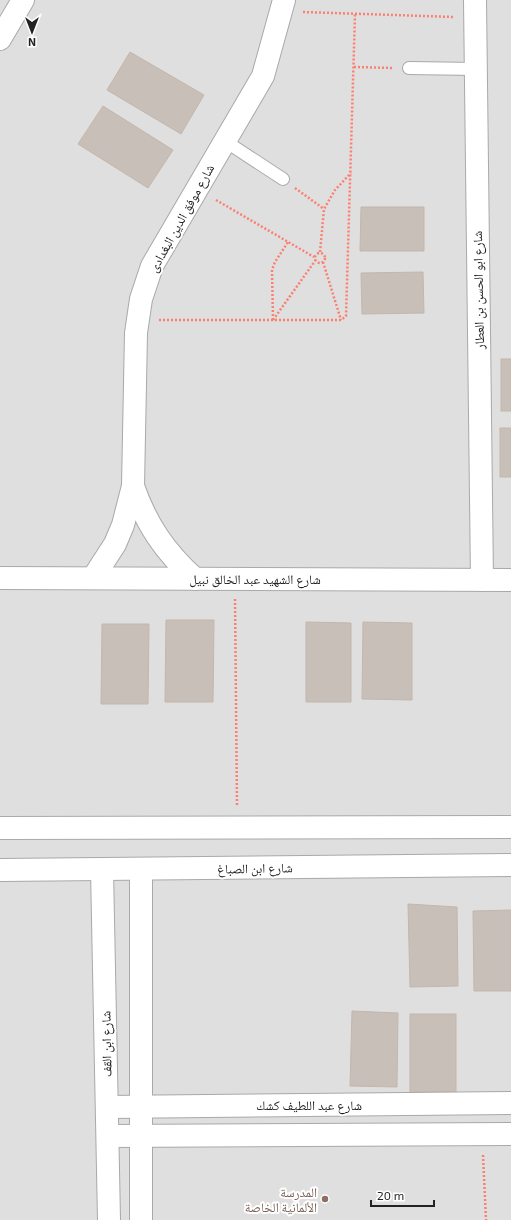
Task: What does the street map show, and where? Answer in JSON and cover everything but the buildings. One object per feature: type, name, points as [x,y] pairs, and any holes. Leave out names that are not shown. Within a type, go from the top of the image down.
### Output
[{"type":"street","points":[[0,39],[23,0]]},
{"type":"street","name":"شارع موفق الدين البغدادى","points":[[93,578],[105,562],[117,538],[129,506],[133,486],[135,354],[138,320],[142,299],[152,266],[263,76],[281,4]]},
{"type":"street","name":"شارع ابو الحسن بن العطار","points":[[475,9],[482,580]]},
{"type":"street","name":"شارع موفق الدين البغدادى","points":[[133,486],[151,528],[178,563],[195,579]]},
{"type":"street","name":"شارع الشهيد عبد الخالق نبيل","points":[[0,578],[511,580]]},
{"type":"street","points":[[0,828],[511,828]]},
{"type":"street","name":"شارع ابن الصباغ","points":[[0,870],[511,865]]},
{"type":"street","name":"شارع ابن القف","points":[[102,869],[108,1107],[109,1220]]},
{"type":"street","points":[[141,869],[141,1220]]},
{"type":"street","name":"شارع عبد اللطيف كشك","points":[[108,1107],[511,1104]]},
{"type":"street","points":[[108,1136],[511,1134]]},
{"type":"lane","points":[[409,68],[476,69]]},
{"type":"lane","points":[[225,141],[283,179]]},
{"type":"path","points":[[281,4],[355,14],[475,9]]},
{"type":"path","points":[[138,320],[341,320],[346,316],[348,309],[355,14]]},
{"type":"path","points":[[354,67],[409,68]]},
{"type":"path","points":[[320,252],[324,209],[335,190],[351,173]]},
{"type":"path","points":[[283,179],[324,209]]},
{"type":"path","points":[[197,189],[314,257],[315,261],[273,320]]},
{"type":"path","points":[[273,320],[272,270],[275,262],[288,242]]},
{"type":"path","points":[[320,252],[324,254],[325,258],[323,262],[341,320]]},
{"type":"path","points":[[314,257],[316,253],[320,252]]},
{"type":"path","points":[[315,261],[319,263],[323,262]]},
{"type":"path","points":[[235,579],[237,829]]},
{"type":"path","points":[[482,1134],[486,1220]]},
{"type":"shaded area","points":[[0,0],[511,0],[511,1220],[0,1220]]},
{"type":"place","name":"المدرسة الألمانية الخاصة","points":[[325,1199]]}]
